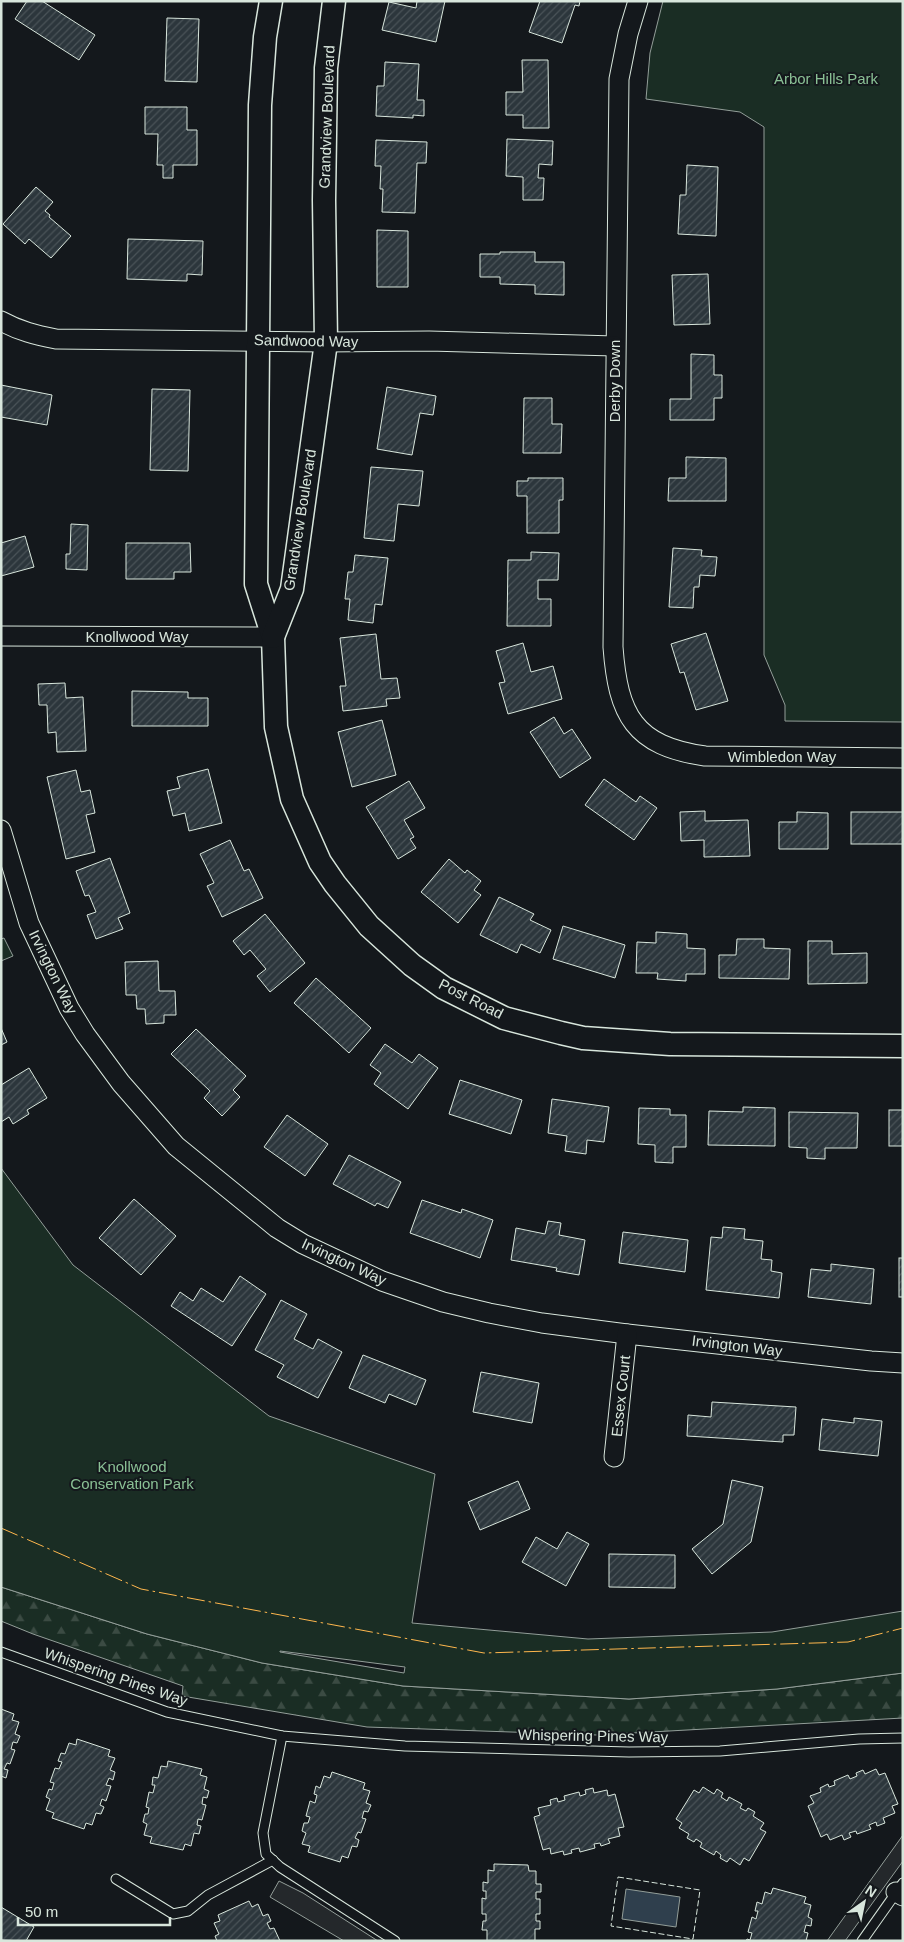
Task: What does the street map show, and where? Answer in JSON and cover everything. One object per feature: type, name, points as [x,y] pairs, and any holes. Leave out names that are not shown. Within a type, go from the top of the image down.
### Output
[{"type":"street","name":"Grandview Boulevard","points":[[271,1],[265,37],[260,105],[256,584],[273,637]]},
{"type":"street","name":"Grandview Boulevard","points":[[273,637],[292,589],[326,342],[324,200],[326,68],[334,1]]},
{"type":"street","name":"Derby Down","points":[[638,1],[628,34],[619,79],[613,647],[619,694],[632,721],[646,735],[662,745]]},
{"type":"street","name":"Sandwood Way","points":[[1,321],[21,330],[56,339],[326,342],[429,341],[615,346]]},
{"type":"street","name":"Knollwood Way","points":[[1,636],[273,637]]},
{"type":"street","name":"Post Road","points":[[273,637],[276,727],[292,799],[320,862],[350,905],[369,926],[412,965],[444,988],[504,1018],[582,1038],[670,1044],[903,1046]]},
{"type":"street","name":"Wimbledon Way","points":[[662,745],[684,753],[706,756],[903,758]]},
{"type":"street","name":"Irvington Way","points":[[1,830],[29,923],[69,1008],[85,1034],[120,1083],[176,1146],[277,1228],[382,1281],[443,1302],[489,1313],[542,1323],[628,1334],[903,1363]]},
{"type":"street","name":"Essex Court","points":[[614,1458],[628,1334]]},
{"type":"lane","name":"Whispering Pines Way","points":[[1,1652],[167,1712],[282,1736],[406,1746],[629,1752],[720,1751],[860,1738],[903,1738]]},
{"type":"lane","points":[[282,1736],[263,1832],[266,1854],[303,1882],[395,1941]]},
{"type":"lane","points":[[116,1879],[173,1914],[188,1911],[208,1895],[273,1860]]},
{"type":"lane","points":[[862,1941],[901,1890]]},
{"type":"green space","name":"Arbor Hills Park","points":[[663,1],[903,1],[903,722],[785,721],[785,705],[764,655],[764,127],[740,112],[646,99],[650,53]]},
{"type":"green space","points":[[4,938],[13,956],[1,961],[1,939]]},
{"type":"green space","name":"Knollwood Conservation Park","points":[[1,1168],[73,1265],[269,1416],[435,1474],[412,1623],[588,1639],[772,1632],[903,1611],[903,1673],[777,1689],[629,1699],[403,1686],[262,1663],[147,1634],[1,1587]],"holes":[[[280,1651],[405,1667],[404,1673]]]},
{"type":"green space","points":[[1,1587],[147,1634],[262,1663],[403,1686],[629,1699],[777,1689],[903,1673],[903,1718],[597,1735],[367,1727],[182,1696],[183,1686],[1,1621]]},
{"type":"shaded area","points":[[903,1835],[903,1861],[845,1941],[827,1941]]},
{"type":"shaded area","points":[[279,1881],[303,1893],[378,1941],[344,1941],[270,1897]]},
{"type":"water","points":[[626,1889],[680,1897],[676,1927],[622,1919]]},
{"type":"building","points":[[27,1],[42,1],[95,35],[79,60],[15,19]]},
{"type":"building","points":[[417,1],[445,1],[436,42],[382,30],[389,2],[416,8]]},
{"type":"building","points":[[540,1],[580,1],[579,6],[575,5],[562,43],[529,32]]},
{"type":"building","points":[[167,18],[199,19],[197,82],[165,81]]},
{"type":"building","points":[[522,60],[548,60],[549,128],[523,128],[523,115],[506,115],[506,92],[523,92]]},
{"type":"building","points":[[385,62],[419,64],[417,100],[424,100],[424,116],[413,115],[413,118],[376,116],[377,86],[384,86]]},
{"type":"building","points":[[145,107],[187,107],[187,130],[197,130],[197,165],[173,165],[173,178],[163,178],[163,165],[157,165],[158,134],[145,134]]},
{"type":"building","points":[[507,139],[553,141],[552,165],[539,164],[538,178],[544,178],[543,200],[523,200],[523,177],[506,176]]},
{"type":"building","points":[[376,140],[427,142],[426,163],[417,163],[415,213],[382,212],[381,166],[375,166]]},
{"type":"building","points":[[687,165],[718,167],[716,236],[678,234],[680,195],[686,195]]},
{"type":"building","points":[[36,187],[53,202],[45,211],[50,215],[49,217],[71,236],[51,258],[29,239],[25,244],[3,224]]},
{"type":"building","points":[[377,230],[408,231],[408,287],[377,287]]},
{"type":"building","points":[[128,239],[203,241],[202,275],[187,274],[187,281],[127,279]]},
{"type":"building","points":[[500,252],[535,252],[535,262],[564,262],[564,295],[535,294],[535,285],[500,284],[500,277],[480,277],[480,254],[500,254]]},
{"type":"building","points":[[708,274],[710,324],[674,325],[672,275]]},
{"type":"building","points":[[691,354],[714,355],[714,375],[722,375],[722,398],[714,398],[714,420],[670,420],[670,399],[691,399]]},
{"type":"building","points":[[1,385],[52,395],[47,425],[1,417]]},
{"type":"building","points":[[387,387],[436,396],[433,415],[420,413],[412,455],[377,449]]},
{"type":"building","points":[[152,389],[190,390],[188,471],[150,470]]},
{"type":"building","points":[[524,398],[552,398],[552,424],[562,424],[561,453],[523,453]]},
{"type":"building","points":[[686,457],[726,458],[726,501],[668,501],[669,478],[686,478]]},
{"type":"building","points":[[371,467],[423,471],[419,506],[398,504],[394,541],[364,538]]},
{"type":"building","points":[[528,478],[563,478],[563,500],[559,500],[559,533],[527,533],[527,496],[517,496],[517,481],[528,481]]},
{"type":"building","points":[[71,524],[88,525],[87,570],[66,569],[66,554],[70,554]]},
{"type":"building","points":[[25,536],[34,567],[1,576],[1,543]]},
{"type":"building","points":[[126,543],[190,543],[191,572],[174,572],[174,579],[126,579]]},
{"type":"building","points":[[673,548],[702,550],[701,556],[717,557],[715,576],[700,575],[699,587],[694,587],[693,608],[669,607]]},
{"type":"building","points":[[531,552],[559,553],[558,580],[538,580],[538,599],[551,599],[551,626],[507,626],[508,560],[531,560]]},
{"type":"building","points":[[355,555],[388,558],[382,605],[375,604],[373,623],[348,620],[350,599],[345,599],[348,572],[353,572]]},
{"type":"building","points":[[706,633],[728,701],[696,710],[684,672],[680,673],[671,644]]},
{"type":"building","points":[[376,634],[381,679],[397,678],[400,698],[386,699],[387,706],[343,711],[340,686],[346,686],[340,638]]},
{"type":"building","points":[[523,643],[531,672],[553,666],[562,699],[508,714],[499,683],[505,682],[496,651]]},
{"type":"building","points":[[65,683],[66,698],[83,697],[86,751],[57,752],[56,732],[48,733],[47,705],[39,705],[38,684]]},
{"type":"building","points":[[132,691],[188,692],[188,698],[208,698],[208,726],[132,726]]},
{"type":"building","points":[[554,717],[564,734],[572,729],[591,758],[560,778],[530,732]]},
{"type":"building","points":[[382,720],[396,775],[352,787],[338,732]]},
{"type":"building","points":[[208,769],[222,823],[189,831],[185,813],[173,816],[167,791],[180,788],[177,777]]},
{"type":"building","points":[[76,770],[81,792],[90,790],[95,813],[86,815],[95,852],[66,859],[47,777]]},
{"type":"building","points":[[604,779],[636,802],[640,796],[657,808],[634,840],[585,805]]},
{"type":"building","points":[[409,781],[425,808],[404,820],[414,837],[410,839],[416,848],[398,859],[366,807]]},
{"type":"building","points":[[705,811],[705,821],[748,820],[750,856],[704,857],[704,840],[681,841],[680,812]]},
{"type":"building","points":[[797,812],[828,813],[828,849],[779,849],[779,822],[797,822]]},
{"type":"building","points":[[851,812],[903,812],[903,844],[851,844]]},
{"type":"building","points":[[230,840],[244,871],[249,869],[263,898],[222,917],[207,886],[214,883],[200,854]]},
{"type":"building","points":[[110,858],[130,913],[118,918],[123,929],[96,939],[87,915],[96,912],[89,895],[85,896],[76,871]]},
{"type":"building","points":[[449,859],[465,873],[467,870],[481,881],[474,890],[481,895],[458,923],[421,892]]},
{"type":"building","points":[[499,897],[534,914],[530,920],[551,930],[540,953],[521,944],[517,953],[480,935]]},
{"type":"building","points":[[265,914],[305,963],[270,992],[257,976],[266,969],[250,950],[244,955],[233,941]]},
{"type":"building","points":[[563,926],[625,945],[615,978],[553,959]]},
{"type":"building","points":[[656,932],[687,934],[687,948],[705,949],[705,974],[686,974],[686,981],[657,979],[658,973],[636,973],[637,942],[656,943]]},
{"type":"building","points":[[737,939],[764,939],[764,948],[790,949],[789,979],[719,978],[719,955],[736,955]]},
{"type":"building","points":[[808,941],[832,941],[832,954],[867,953],[867,983],[808,984]]},
{"type":"building","points":[[158,961],[159,991],[175,991],[176,1015],[164,1015],[164,1023],[146,1024],[145,1009],[137,1009],[136,995],[126,995],[125,962]]},
{"type":"building","points":[[316,978],[371,1028],[349,1053],[294,1003]]},
{"type":"building","points":[[1,1028],[7,1042],[1,1045]]},
{"type":"building","points":[[196,1029],[246,1076],[233,1090],[240,1097],[222,1116],[204,1098],[210,1091],[171,1054]]},
{"type":"building","points":[[385,1044],[412,1063],[419,1054],[438,1068],[408,1109],[374,1084],[381,1073],[370,1065]]},
{"type":"building","points":[[29,1068],[47,1098],[27,1110],[29,1114],[13,1124],[9,1117],[1,1122],[1,1085]]},
{"type":"building","points":[[460,1080],[522,1100],[511,1134],[449,1114]]},
{"type":"building","points":[[552,1099],[609,1107],[604,1142],[587,1140],[586,1154],[565,1151],[567,1136],[548,1133]]},
{"type":"building","points":[[743,1107],[775,1108],[775,1146],[708,1145],[709,1111],[743,1112]]},
{"type":"building","points":[[639,1108],[670,1109],[670,1115],[686,1115],[686,1147],[673,1147],[673,1163],[655,1162],[655,1145],[638,1144]]},
{"type":"building","points":[[889,1110],[903,1110],[903,1146],[889,1146]]},
{"type":"building","points":[[789,1112],[858,1113],[857,1148],[825,1148],[825,1159],[807,1158],[807,1148],[789,1147]]},
{"type":"building","points":[[287,1115],[328,1144],[305,1176],[264,1147]]},
{"type":"building","points":[[349,1155],[401,1182],[388,1208],[377,1203],[375,1206],[333,1184]]},
{"type":"building","points":[[134,1199],[176,1236],[141,1275],[99,1238]]},
{"type":"building","points":[[422,1200],[461,1213],[462,1209],[493,1220],[480,1258],[410,1233]]},
{"type":"building","points":[[548,1221],[561,1223],[559,1235],[585,1240],[579,1275],[556,1271],[557,1268],[511,1260],[516,1228],[545,1234]]},
{"type":"building","points":[[723,1227],[745,1229],[744,1239],[763,1241],[761,1259],[772,1260],[771,1271],[782,1273],[779,1298],[706,1290],[711,1237],[722,1238]]},
{"type":"building","points":[[623,1232],[688,1240],[685,1272],[619,1263]]},
{"type":"building","points":[[899,1258],[903,1258],[903,1297],[899,1297]]},
{"type":"building","points":[[831,1264],[874,1269],[871,1304],[808,1297],[811,1269],[831,1271]]},
{"type":"building","points":[[240,1276],[266,1294],[232,1346],[171,1306],[180,1292],[193,1301],[201,1288],[223,1302]]},
{"type":"building","points":[[281,1300],[307,1314],[294,1339],[313,1349],[318,1339],[342,1352],[318,1398],[277,1377],[284,1365],[255,1350]]},
{"type":"building","points":[[363,1355],[426,1380],[416,1405],[389,1394],[385,1403],[349,1388]]},
{"type":"building","points":[[481,1372],[539,1383],[532,1423],[473,1412]]},
{"type":"building","points":[[712,1402],[796,1407],[794,1435],[783,1435],[783,1442],[687,1436],[688,1415],[711,1417]]},
{"type":"building","points":[[854,1418],[882,1421],[878,1456],[819,1450],[822,1419],[854,1423]]},
{"type":"building","points":[[732,1480],[763,1487],[751,1542],[712,1574],[692,1549],[723,1524]]},
{"type":"building","points":[[518,1481],[530,1509],[480,1530],[468,1502]]},
{"type":"building","points":[[567,1532],[589,1544],[566,1586],[522,1562],[536,1537],[557,1549]]},
{"type":"building","points":[[609,1554],[675,1555],[675,1588],[609,1587]]},
{"type":"building","points":[[1,1709],[14,1714],[12,1720],[19,1722],[15,1734],[20,1736],[17,1743],[13,1742],[11,1749],[15,1750],[10,1764],[7,1763],[4,1769],[8,1770],[6,1778],[1,1776]]},
{"type":"building","points":[[77,1739],[110,1750],[108,1756],[115,1758],[110,1770],[115,1772],[113,1780],[109,1778],[106,1785],[111,1786],[106,1801],[102,1799],[100,1805],[104,1807],[101,1814],[96,1813],[92,1825],[86,1823],[84,1829],[52,1818],[54,1813],[46,1810],[50,1799],[46,1797],[49,1789],[52,1790],[54,1783],[50,1782],[55,1768],[59,1769],[62,1762],[58,1761],[61,1753],[65,1754],[69,1743],[76,1745]]},
{"type":"building","points":[[168,1761],[202,1769],[200,1775],[207,1777],[204,1789],[209,1791],[207,1798],[203,1797],[202,1804],[206,1805],[202,1820],[198,1819],[197,1825],[201,1826],[199,1834],[194,1833],[191,1846],[185,1844],[183,1850],[150,1843],[152,1837],[144,1835],[147,1824],[143,1822],[145,1814],[148,1814],[149,1808],[146,1807],[149,1792],[153,1793],[155,1785],[152,1785],[153,1777],[158,1778],[161,1766],[167,1767]]},
{"type":"building","points":[[876,1769],[879,1775],[885,1773],[898,1804],[892,1806],[895,1813],[883,1818],[885,1823],[877,1826],[876,1822],[869,1825],[871,1829],[857,1834],[856,1831],[849,1833],[851,1837],[844,1840],[842,1835],[830,1840],[827,1834],[821,1837],[808,1806],[814,1803],[810,1796],[821,1792],[820,1788],[828,1784],[829,1787],[835,1785],[834,1781],[848,1775],[850,1779],[857,1776],[856,1773],[863,1770],[865,1774]]},
{"type":"building","points":[[332,1772],[365,1783],[363,1789],[370,1791],[366,1803],[371,1805],[368,1812],[364,1811],[362,1818],[366,1819],[361,1833],[358,1832],[355,1838],[359,1840],[357,1847],[352,1846],[348,1858],[342,1856],[340,1862],[308,1852],[310,1846],[302,1844],[306,1833],[302,1831],[304,1823],[308,1823],[310,1817],[306,1816],[310,1801],[315,1803],[317,1795],[314,1794],[316,1786],[320,1788],[324,1776],[330,1778]]},
{"type":"building","points":[[703,1787],[714,1794],[717,1789],[723,1793],[721,1797],[727,1801],[729,1797],[742,1804],[740,1808],[746,1811],[748,1808],[755,1812],[753,1816],[764,1823],[760,1829],[766,1832],[749,1861],[744,1858],[740,1865],[730,1858],[727,1862],[720,1858],[721,1855],[716,1851],[714,1855],[700,1847],[702,1843],[696,1839],[694,1842],[687,1838],[689,1834],[679,1828],[682,1823],[676,1819],[694,1790],[699,1793]]},
{"type":"building","points":[[593,1788],[594,1793],[607,1790],[608,1796],[615,1794],[624,1827],[618,1828],[620,1836],[608,1839],[610,1843],[601,1846],[600,1843],[594,1844],[595,1848],[580,1852],[579,1848],[571,1850],[572,1853],[564,1855],[563,1851],[551,1854],[550,1848],[543,1850],[534,1817],[540,1815],[538,1808],[551,1805],[550,1800],[557,1798],[558,1802],[565,1800],[564,1796],[579,1792],[580,1796],[586,1794],[585,1790]]},
{"type":"building","points":[[494,1864],[528,1865],[529,1871],[536,1871],[536,1884],[541,1884],[541,1892],[536,1892],[536,1899],[540,1899],[540,1914],[536,1914],[536,1921],[540,1921],[540,1929],[535,1929],[535,1941],[487,1941],[487,1930],[482,1930],[483,1921],[486,1921],[486,1914],[482,1914],[482,1898],[486,1899],[486,1891],[483,1891],[483,1882],[488,1883],[488,1870],[494,1871]]},
{"type":"building","points":[[773,1888],[806,1897],[804,1903],[811,1905],[808,1917],[812,1919],[811,1926],[806,1925],[804,1932],[808,1933],[806,1941],[746,1941],[747,1939],[750,1940],[752,1933],[748,1932],[752,1917],[756,1919],[758,1911],[755,1911],[757,1902],[762,1904],[765,1892],[771,1894]]},
{"type":"building","points":[[249,1901],[252,1907],[258,1904],[263,1916],[268,1914],[271,1921],[267,1923],[270,1929],[274,1928],[280,1941],[217,1941],[215,1936],[219,1934],[214,1923],[220,1921],[218,1915]]},
{"type":"building","points":[[1,1907],[34,1927],[26,1941],[1,1940]]},
{"type":"fence","points":[[618,1877],[700,1890],[693,1939],[611,1926],[618,1877]]},
{"type":"power","points":[[1,1528],[141,1589],[484,1653],[848,1642],[903,1628]]}]
